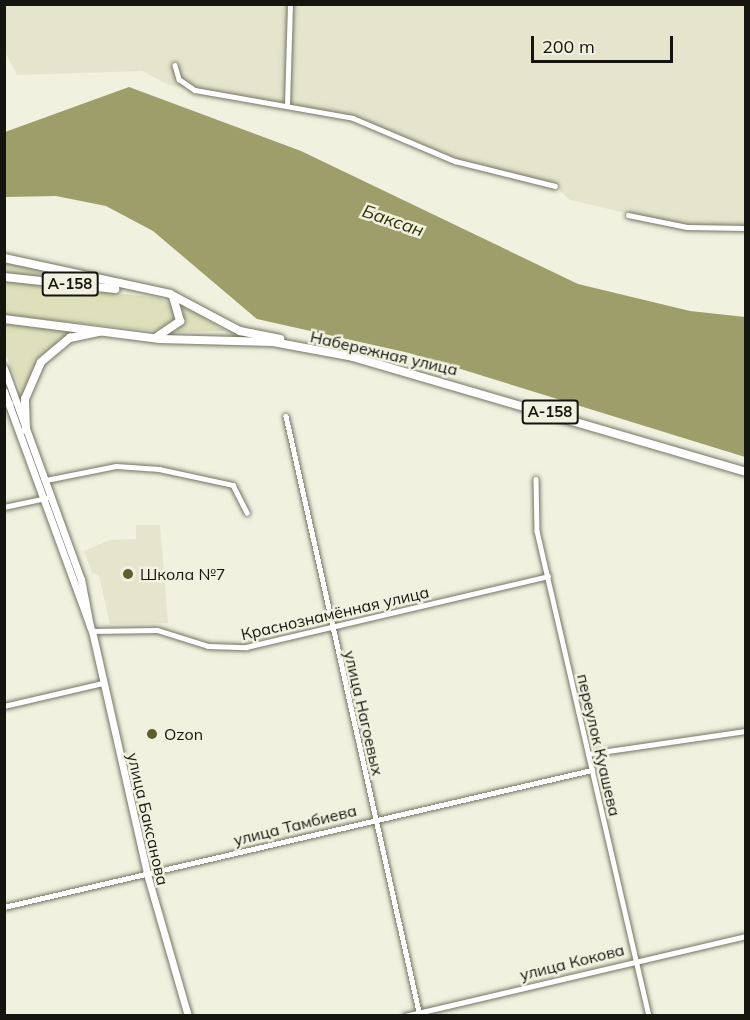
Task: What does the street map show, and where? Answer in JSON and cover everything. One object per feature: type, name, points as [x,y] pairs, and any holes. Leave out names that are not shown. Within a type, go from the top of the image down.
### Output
[{"type":"main road","points":[[4,258],[135,289]]},
{"type":"main road","name":"А-158","points":[[4,277],[170,294],[240,331],[353,357]]},
{"type":"main road","points":[[150,337],[172,331],[180,321],[178,304],[170,294]]},
{"type":"main road","name":"Набережная улица","points":[[4,319],[150,337],[247,340],[353,357],[746,472]]},
{"type":"main road","points":[[26,430],[27,394],[48,354],[80,334],[122,332]]},
{"type":"main road","name":"улица Баксанова","points":[[4,368],[52,496],[93,616],[91,628]]},
{"type":"main road","name":"улица Баксанова","points":[[4,391],[91,628],[147,874],[188,1016]]},
{"type":"street","points":[[287,105],[290,4]]},
{"type":"street","points":[[175,65],[179,78],[195,90],[353,118],[455,161],[555,186]]},
{"type":"street","points":[[628,215],[687,227],[746,228]]},
{"type":"street","name":"улица Нагоевых","points":[[286,416],[420,1014]]},
{"type":"street","points":[[46,480],[116,466],[159,469],[233,485],[247,513]]},
{"type":"street","name":"переулок Куашева","points":[[536,479],[537,531],[649,1016]]},
{"type":"street","points":[[4,507],[52,496]]},
{"type":"street","name":"Краснознамённая улица","points":[[91,628],[157,630],[229,649],[548,576]]},
{"type":"street","points":[[4,706],[103,683]]},
{"type":"street","points":[[588,754],[746,731]]},
{"type":"street","name":"улица Тамбиева","points":[[4,907],[376,817],[592,770]]},
{"type":"street","name":"улица Кокова","points":[[405,1016],[635,959],[746,936]]},
{"type":"shaded area","points":[[4,5],[745,5],[745,228],[687,227],[570,200],[555,186],[455,161],[353,118],[169,85],[142,71],[17,75],[5,52]]},
{"type":"shaded area","points":[[4,261],[10,262],[91,282],[5,273]]},
{"type":"shaded area","points":[[5,281],[160,298],[175,306],[175,322],[155,331],[5,315]]},
{"type":"shaded area","points":[[183,305],[224,330],[226,331],[177,332]]},
{"type":"shaded area","points":[[4,323],[78,328],[38,358],[23,395],[5,353]]},
{"type":"shaded area","name":"Школа №7","points":[[136,525],[160,525],[168,623],[110,624],[99,575],[92,573],[84,551],[110,540],[136,539]]},
{"type":"water","name":"Баксан","points":[[129,87],[301,151],[578,284],[690,311],[745,317],[745,457],[409,353],[257,319],[153,231],[106,206],[56,196],[5,197],[5,132]]},
{"type":"place","name":"Школа №7","points":[[128,574]]},
{"type":"place","name":"Ozon","points":[[152,734]]}]
